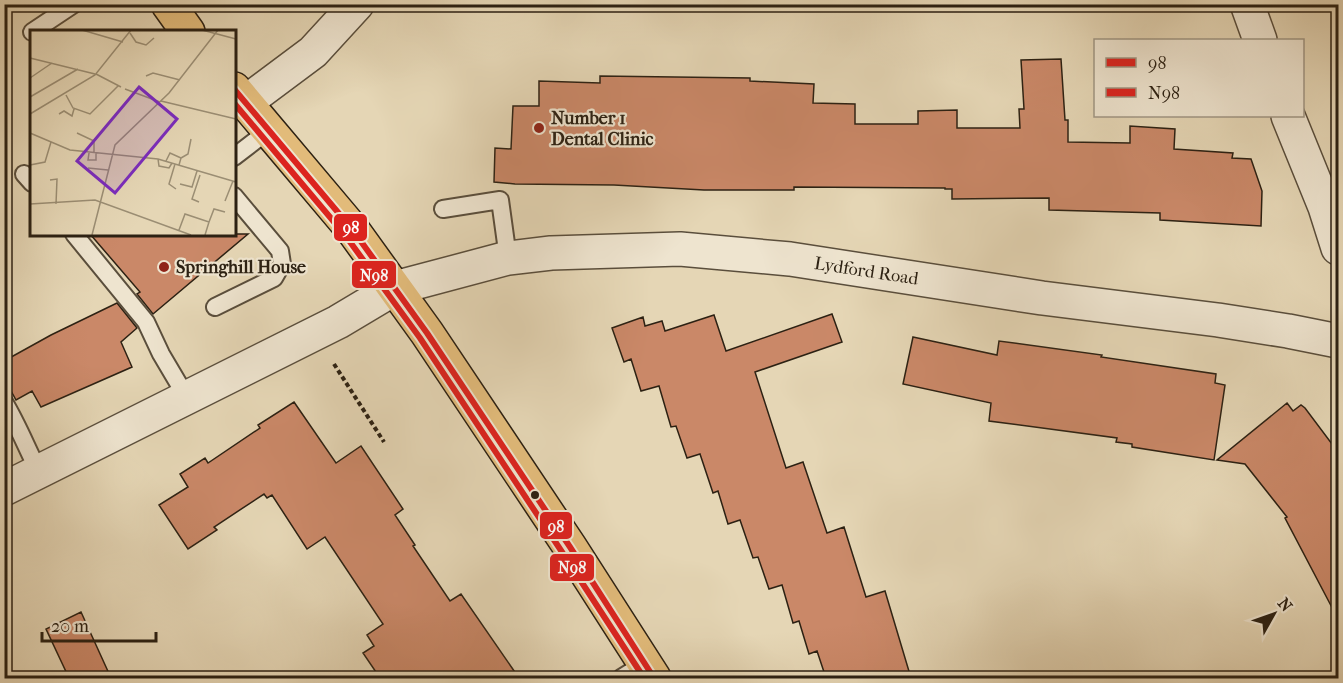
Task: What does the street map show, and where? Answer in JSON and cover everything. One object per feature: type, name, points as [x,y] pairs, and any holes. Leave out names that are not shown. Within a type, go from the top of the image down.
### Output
[{"type":"main road","points":[[168,4],[187,30]]},
{"type":"main road","points":[[240,95],[352,229],[439,350],[640,673]]},
{"type":"street","points":[[240,95],[313,52],[357,4]]},
{"type":"street","points":[[1247,4],[1260,39]]},
{"type":"street","points":[[1288,117],[1338,248]]},
{"type":"street","name":"Lydford Road","points":[[4,489],[338,322],[394,288],[508,258],[561,252],[680,249],[790,259],[1042,298],[1218,320],[1338,341]]},
{"type":"lane","points":[[35,30],[74,4]]},
{"type":"lane","points":[[236,155],[269,130]]},
{"type":"lane","points":[[215,307],[274,278],[282,264],[280,251],[236,198]]},
{"type":"lane","points":[[443,209],[500,200],[508,258]]},
{"type":"lane","points":[[76,236],[146,322],[186,398]]},
{"type":"lane","points":[[4,402],[18,425],[39,472]]},
{"type":"path","points":[[330,357],[384,442]]},
{"type":"building","points":[[1061,59],[1065,120],[1068,120],[1068,142],[1130,143],[1130,126],[1175,129],[1174,149],[1233,153],[1232,158],[1251,159],[1262,191],[1261,226],[1160,220],[1160,213],[1049,210],[1049,198],[952,199],[952,189],[945,188],[794,187],[794,190],[704,190],[494,182],[495,148],[511,149],[513,106],[539,106],[539,81],[600,83],[600,76],[750,78],[750,81],[814,84],[813,103],[855,104],[855,124],[918,124],[918,111],[957,110],[957,128],[1020,128],[1019,109],[1024,109],[1021,60]]},
{"type":"building","name":"Springhill House","points":[[236,234],[248,234],[153,314],[137,294],[140,292],[92,236],[236,236]]},
{"type":"building","points":[[117,303],[137,328],[121,342],[132,367],[41,407],[32,391],[16,400],[4,378],[4,361]]},
{"type":"building","points":[[832,314],[842,342],[755,372],[786,468],[803,462],[827,533],[844,527],[866,597],[885,591],[911,678],[826,678],[817,651],[809,654],[799,621],[793,623],[782,585],[769,589],[758,557],[753,558],[740,520],[728,524],[718,491],[713,493],[700,454],[687,458],[676,426],[671,427],[659,386],[641,391],[631,359],[624,362],[612,328],[643,317],[645,326],[662,321],[665,331],[714,315],[726,351]]},
{"type":"building","points":[[913,337],[997,355],[999,341],[1216,374],[1215,383],[1225,385],[1214,460],[1132,447],[1132,444],[1116,442],[1117,438],[989,421],[991,403],[903,384]]},
{"type":"building","points":[[294,402],[336,463],[361,446],[403,509],[395,515],[450,601],[461,594],[519,678],[380,678],[363,653],[374,646],[367,635],[383,624],[325,537],[307,549],[272,495],[267,498],[264,494],[214,527],[217,530],[188,549],[159,505],[188,487],[180,474],[205,458],[208,463],[260,428],[258,425]]},
{"type":"building","points":[[1287,403],[1293,411],[1301,405],[1305,408],[1338,452],[1338,619],[1285,518],[1287,517],[1245,464],[1217,460]]},
{"type":"building","points":[[81,612],[111,678],[69,678],[46,629]]},
{"type":"transit line","name":"98","points":[[236,91],[352,229],[427,333],[570,547],[654,678]]},
{"type":"transit line","name":"N98","points":[[236,105],[345,235],[420,338],[644,678]]},
{"type":"place","name":"Number 1 Dental Clinic","points":[[539,128]]},
{"type":"place","name":"Springhill House","points":[[164,267]]}]
